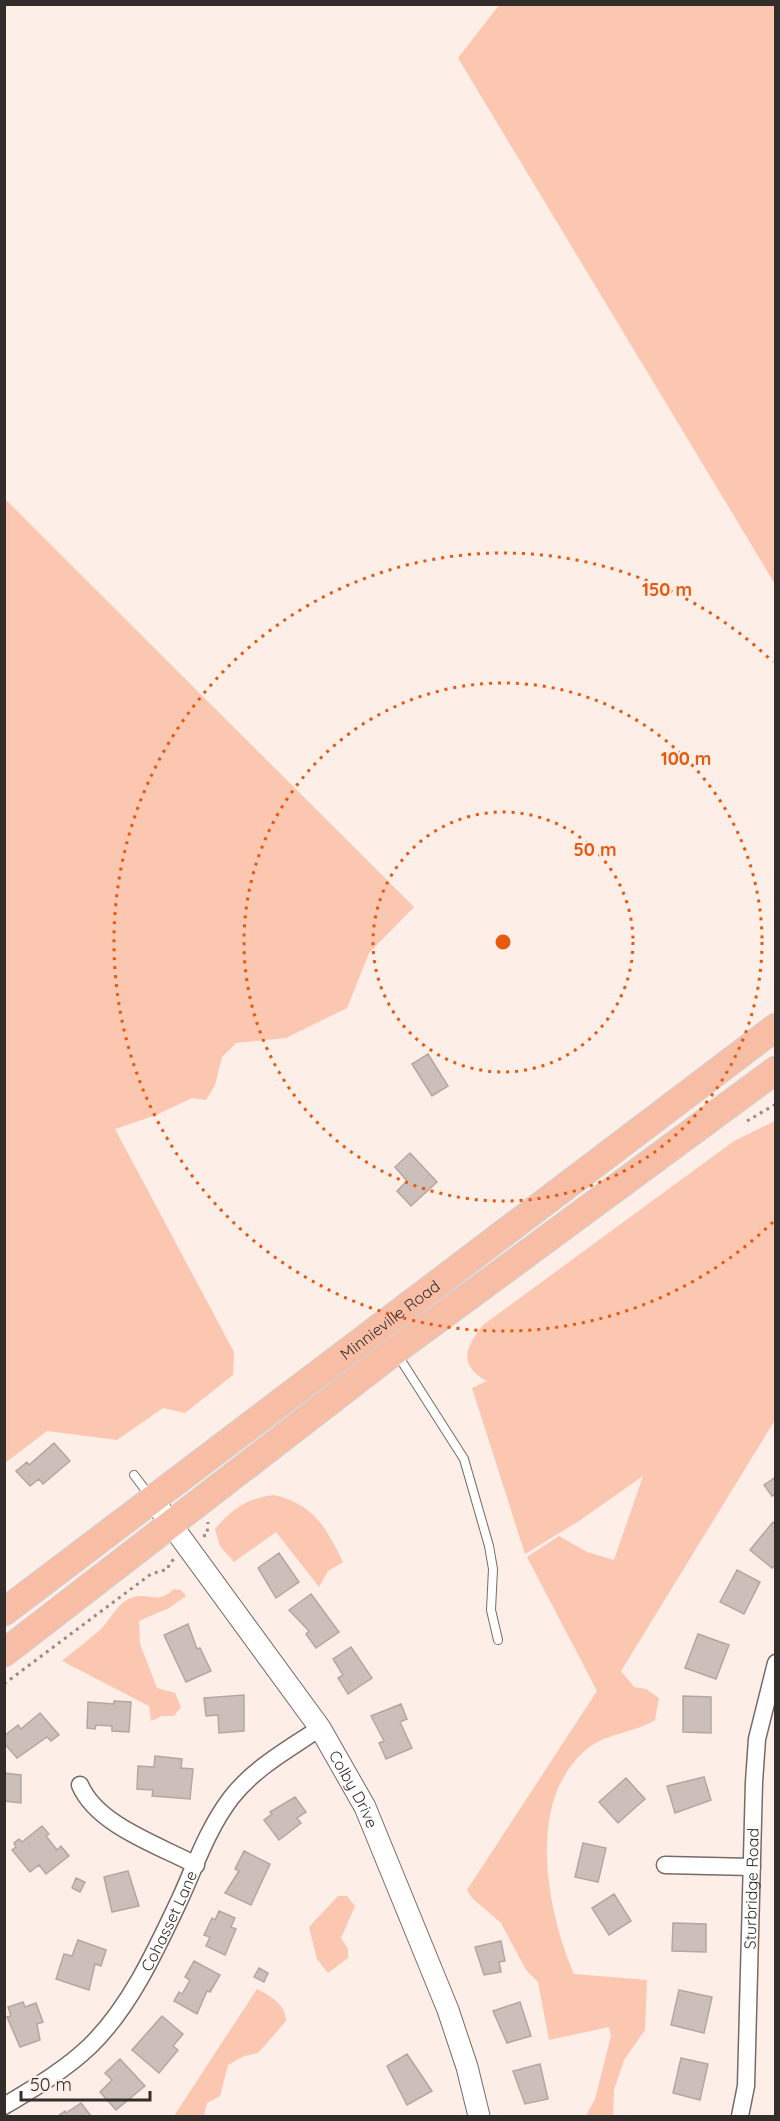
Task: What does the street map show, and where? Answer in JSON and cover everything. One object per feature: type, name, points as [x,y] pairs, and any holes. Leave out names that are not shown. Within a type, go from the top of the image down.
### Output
[{"type":"main road","name":"Minnieville Road","points":[[4,1612],[154,1501],[396,1313],[776,1027]]},
{"type":"main road","name":"Minnieville Road","points":[[4,1653],[395,1351],[776,1070]]},
{"type":"street","name":"Colby Drive","points":[[154,1501],[320,1728],[365,1807],[388,1857],[448,2010],[467,2067],[479,2116]]},
{"type":"street","name":"Sturbridge Road","points":[[740,2116],[746,2085],[758,1739],[776,1663]]},
{"type":"street","name":"Cohasset Lane","points":[[4,2106],[76,2059],[114,2019],[159,1945],[223,1810],[240,1788],[272,1760],[320,1728]]},
{"type":"street","points":[[80,1785],[94,1808],[107,1819],[196,1865]]},
{"type":"street","points":[[665,1865],[752,1867]]},
{"type":"lane","points":[[395,1351],[464,1459],[489,1545],[493,1569],[490,1592],[491,1610],[498,1640]]},
{"type":"lane","points":[[134,1475],[154,1501]]},
{"type":"path","points":[[4,1684],[151,1574],[168,1569],[169,1564]]},
{"type":"shaded area","points":[[500,4],[775,5],[775,584],[458,58]]},
{"type":"shaded area","points":[[5,499],[414,907],[369,953],[347,1008],[286,1038],[236,1043],[222,1057],[215,1085],[206,1100],[192,1098],[156,1115],[115,1129],[234,1352],[233,1375],[185,1413],[163,1408],[117,1440],[47,1431],[5,1463]]},
{"type":"shaded area","points":[[775,1121],[775,1420],[621,1671],[634,1687],[646,1689],[659,1698],[655,1720],[591,1746],[570,1767],[556,1793],[549,1823],[547,1854],[549,1886],[555,1918],[574,1974],[647,1980],[645,2030],[624,2060],[614,2090],[613,2116],[586,2116],[595,2099],[611,2036],[609,2027],[549,2040],[538,1982],[526,1970],[501,1923],[472,1898],[467,1890],[597,1691],[527,1557],[559,1536],[587,1552],[614,1560],[643,1476],[579,1521],[525,1554],[472,1388],[487,1381],[471,1369],[467,1355],[472,1341],[483,1325],[734,1141]]},
{"type":"shaded area","points":[[274,1495],[299,1504],[317,1519],[331,1538],[343,1562],[328,1571],[319,1587],[276,1532],[234,1562],[220,1546],[215,1529],[228,1516],[248,1502]]},
{"type":"shaded area","points":[[174,1589],[181,1590],[186,1596],[169,1608],[139,1621],[140,1644],[157,1688],[175,1693],[181,1707],[174,1716],[162,1716],[151,1721],[149,1706],[62,1661],[99,1631],[117,1608],[126,1601],[138,1596],[162,1597]]},
{"type":"shaded area","points":[[338,1896],[347,1896],[355,1906],[341,1938],[348,1949],[348,1958],[328,1973],[317,1959],[309,1927]]},
{"type":"shaded area","points":[[257,1989],[280,2005],[286,2021],[258,2053],[244,2056],[228,2065],[220,2096],[207,2103],[204,2116],[174,2116]]},
{"type":"building","points":[[428,1054],[448,1086],[432,1096],[412,1064]]},
{"type":"building","points":[[410,1153],[437,1182],[411,1206],[397,1191],[407,1181],[395,1167]]},
{"type":"building","points":[[54,1443],[70,1461],[43,1484],[39,1479],[30,1486],[16,1471],[27,1462],[29,1465]]},
{"type":"building","points":[[776,1477],[776,1494],[772,1496],[764,1485]]},
{"type":"building","points":[[773,1522],[776,1525],[776,1564],[772,1568],[750,1550]]},
{"type":"building","points":[[279,1553],[299,1582],[276,1598],[258,1568]]},
{"type":"building","points":[[737,1570],[760,1582],[744,1614],[720,1602]]},
{"type":"building","points":[[311,1594],[339,1632],[316,1648],[306,1634],[309,1631],[289,1610]]},
{"type":"building","points":[[188,1624],[197,1649],[200,1648],[211,1671],[186,1682],[164,1635]]},
{"type":"building","points":[[698,1634],[729,1645],[716,1679],[685,1668]]},
{"type":"building","points":[[351,1647],[372,1678],[348,1694],[338,1678],[343,1675],[333,1659]]},
{"type":"building","points":[[244,1695],[244,1731],[219,1733],[218,1715],[206,1716],[204,1698]]},
{"type":"building","points":[[683,1696],[711,1697],[711,1733],[683,1732]]},
{"type":"building","points":[[114,1701],[131,1702],[129,1732],[112,1731],[112,1726],[96,1725],[95,1729],[87,1728],[88,1702],[114,1704]]},
{"type":"building","points":[[401,1704],[407,1719],[400,1722],[412,1748],[386,1759],[379,1743],[384,1741],[371,1716]]},
{"type":"building","points":[[40,1713],[59,1735],[51,1741],[47,1737],[17,1758],[4,1743],[4,1736],[18,1725],[21,1729]]},
{"type":"building","points":[[155,1756],[182,1759],[181,1768],[193,1769],[190,1799],[152,1796],[153,1790],[137,1789],[138,1766],[154,1767]]},
{"type":"building","points":[[4,1773],[21,1775],[21,1803],[4,1801]]},
{"type":"building","points":[[704,1777],[711,1800],[675,1813],[667,1786]]},
{"type":"building","points":[[626,1778],[645,1799],[618,1823],[599,1802]]},
{"type":"building","points":[[295,1797],[306,1812],[297,1818],[301,1823],[279,1840],[264,1820],[272,1814],[270,1812]]},
{"type":"building","points":[[42,1826],[49,1834],[46,1836],[57,1850],[61,1846],[69,1856],[46,1874],[39,1865],[30,1872],[12,1850],[16,1847],[14,1843],[19,1839],[22,1842]]},
{"type":"building","points":[[583,1843],[606,1848],[598,1882],[575,1877]]},
{"type":"building","points":[[244,1851],[270,1864],[251,1905],[225,1893],[239,1871],[235,1869]]},
{"type":"building","points":[[128,1871],[139,1906],[112,1912],[104,1877]]},
{"type":"building","points":[[76,1878],[85,1882],[80,1892],[72,1888]]},
{"type":"building","points":[[614,1894],[631,1921],[609,1935],[592,1908]]},
{"type":"building","points":[[219,1911],[235,1918],[231,1927],[236,1929],[225,1955],[206,1946],[210,1937],[204,1935],[212,1918],[215,1920]]},
{"type":"building","points":[[673,1923],[706,1924],[706,1952],[672,1951]]},
{"type":"building","points":[[78,1940],[106,1950],[101,1966],[95,1964],[89,1990],[56,1979],[64,1954],[72,1956]]},
{"type":"building","points":[[501,1941],[505,1961],[499,1962],[501,1972],[484,1975],[475,1947]]},
{"type":"building","points":[[194,1961],[220,1975],[210,1992],[207,1991],[197,2014],[174,2001],[179,1992],[182,1994],[190,1980],[185,1977]]},
{"type":"building","points":[[259,1968],[268,1973],[264,1982],[254,1977]]},
{"type":"building","points":[[679,1990],[712,1997],[704,2033],[671,2025]]},
{"type":"building","points":[[23,2002],[25,2007],[36,2003],[43,2022],[37,2024],[40,2040],[20,2047],[7,2017],[11,2016],[8,2007]]},
{"type":"building","points":[[520,2002],[531,2036],[507,2043],[493,2011]]},
{"type":"building","points":[[162,2016],[183,2034],[173,2046],[178,2050],[159,2073],[132,2050]]},
{"type":"building","points":[[407,2054],[432,2091],[407,2105],[387,2066]]},
{"type":"building","points":[[681,2058],[708,2064],[700,2100],[673,2093]]},
{"type":"building","points":[[120,2059],[145,2086],[116,2110],[100,2092],[112,2080],[105,2073]]},
{"type":"building","points":[[540,2064],[548,2099],[525,2104],[513,2071]]},
{"type":"building","points":[[81,2103],[91,2116],[58,2116],[65,2111],[66,2113]]}]
